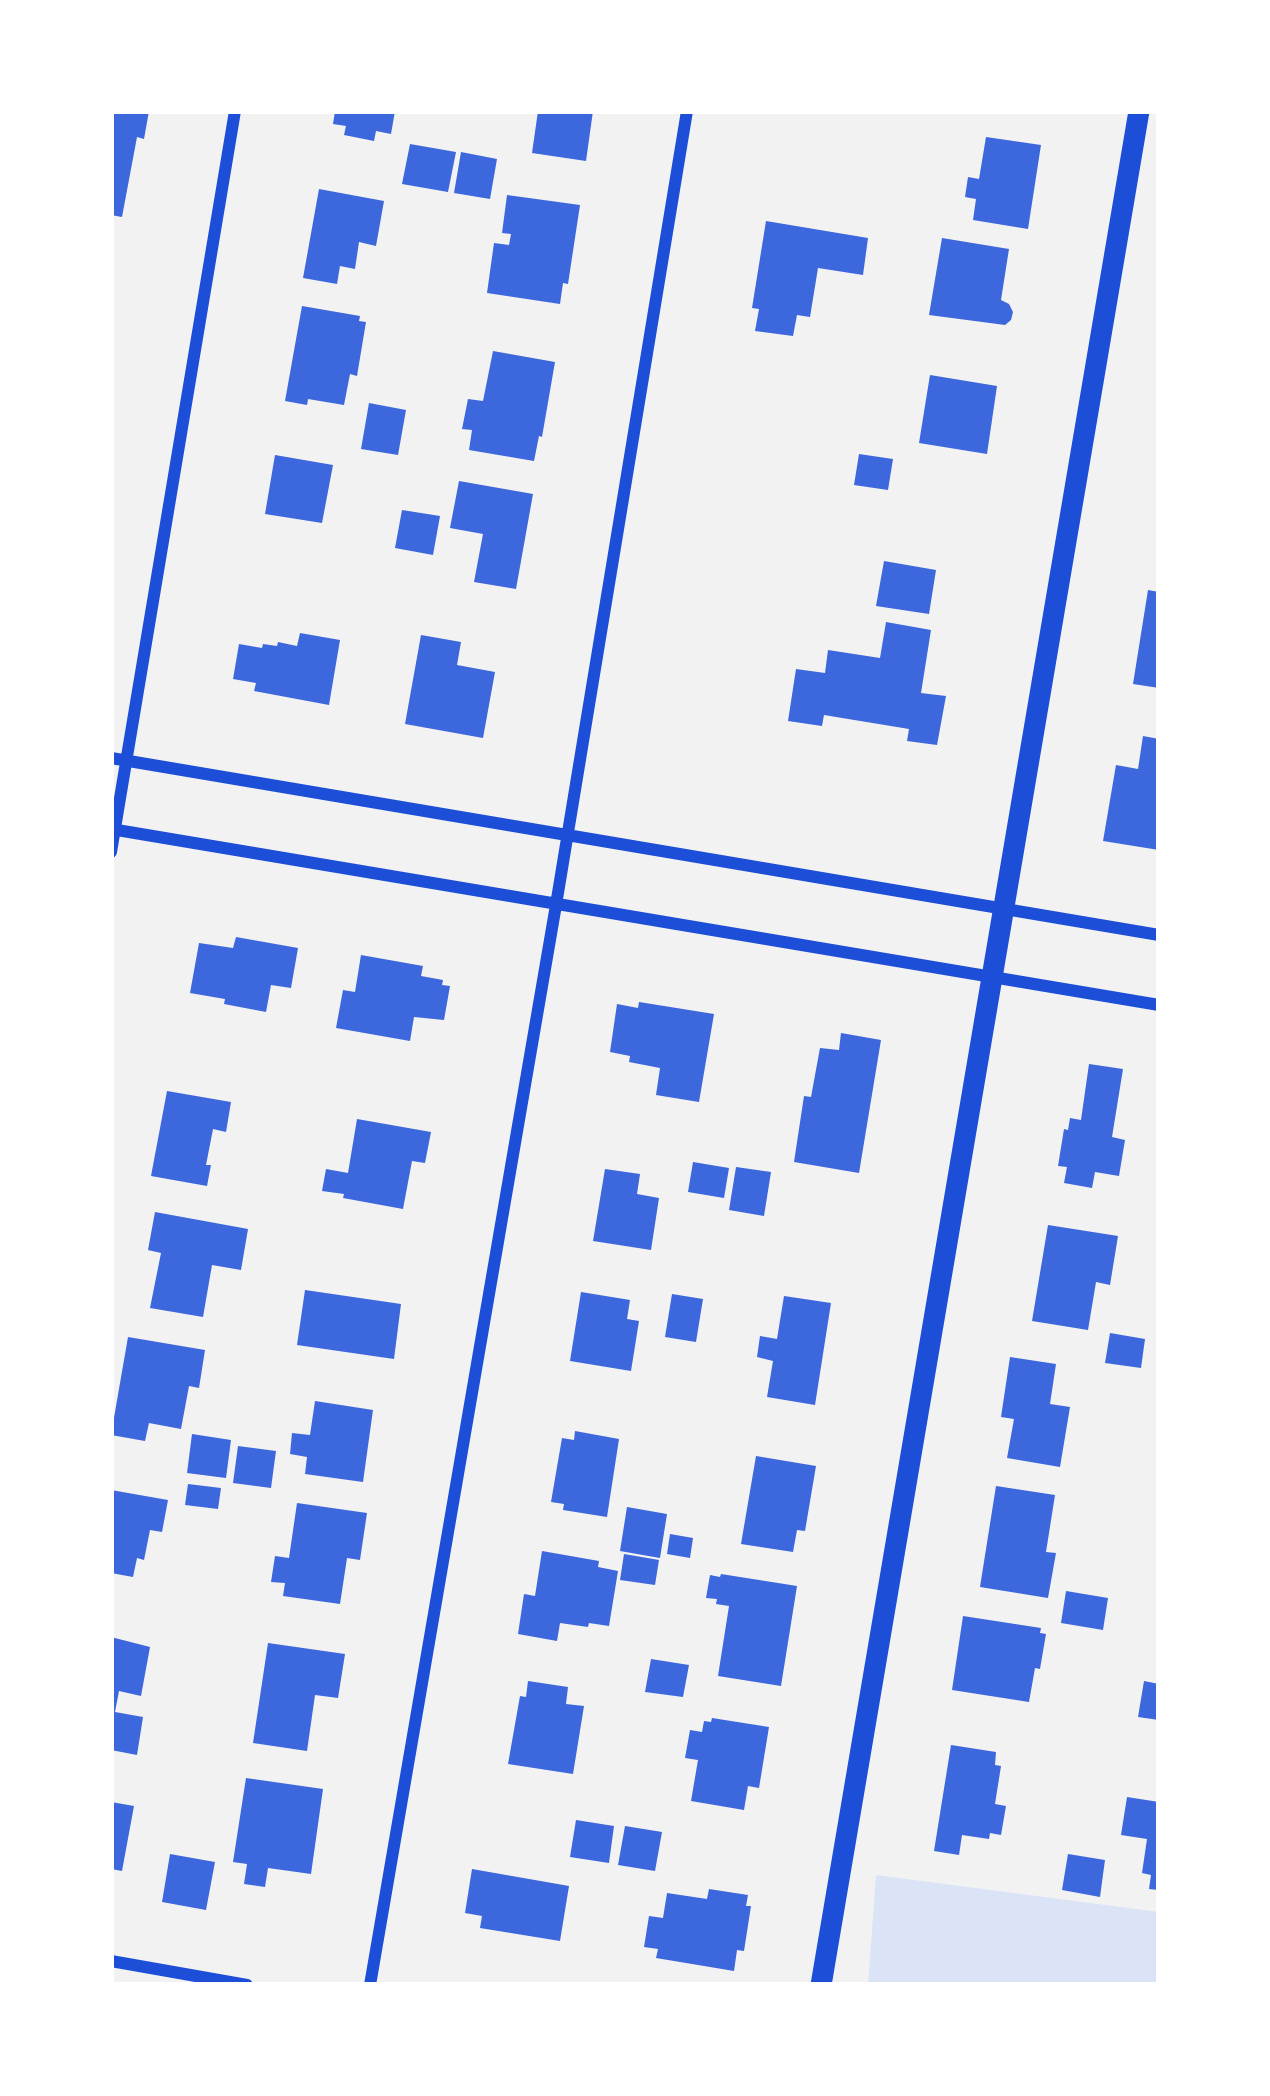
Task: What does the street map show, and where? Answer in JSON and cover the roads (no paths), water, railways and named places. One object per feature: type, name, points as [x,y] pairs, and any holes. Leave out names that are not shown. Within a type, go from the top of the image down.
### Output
[{"type":"street","points":[[111,852],[118,760],[235,111]]},
{"type":"street","points":[[370,1985],[688,111]]},
{"type":"street","points":[[821,1985],[1138,111]]},
{"type":"street","points":[[118,760],[1159,935]]},
{"type":"street","points":[[113,830],[1159,1005]]},
{"type":"street","points":[[111,1960],[248,1985]]}]
